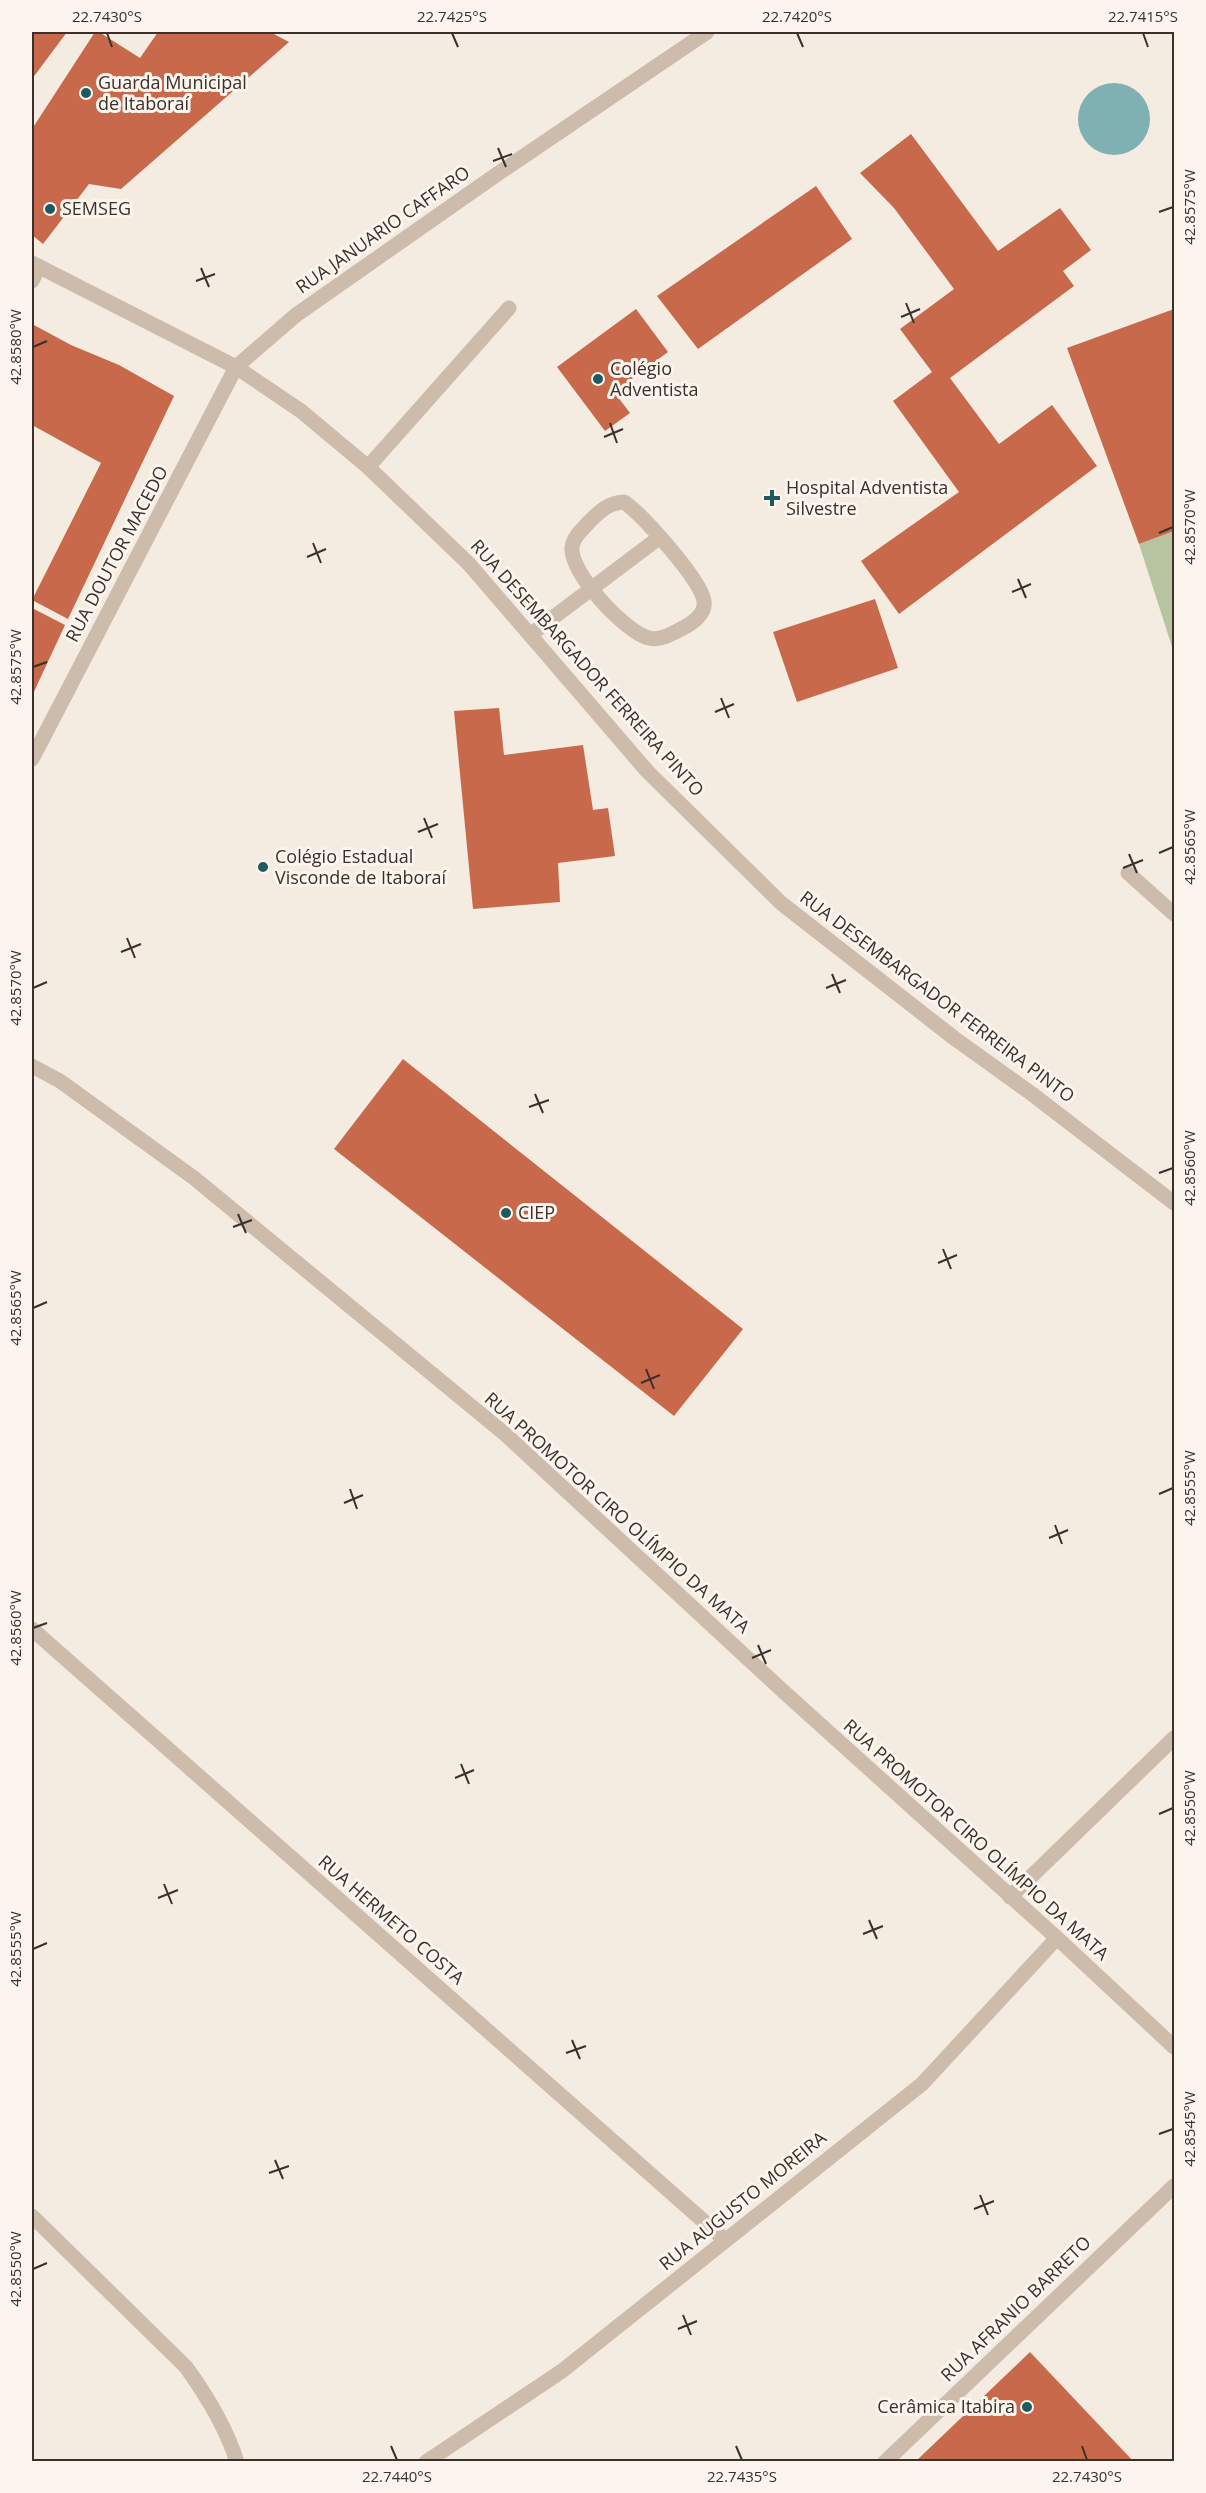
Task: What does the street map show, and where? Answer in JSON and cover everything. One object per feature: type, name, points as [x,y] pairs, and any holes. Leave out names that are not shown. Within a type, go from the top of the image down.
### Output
[{"type":"street","name":"RUA JANUARIO CAFFARO","points":[[236,368],[296,315],[493,177],[707,32]]},
{"type":"street","name":"RUA DESEMBARGADOR FERREIRA PINTO","points":[[35,265],[236,368],[302,411],[368,467],[469,564],[647,771],[781,903],[954,1038],[1174,1203]]},
{"type":"street","points":[[32,281],[35,265]]},
{"type":"street","points":[[368,467],[509,308]]},
{"type":"street","name":"RUA DOUTOR MACEDO","points":[[32,759],[236,368]]},
{"type":"street","points":[[624,502],[634,509],[660,537],[699,588],[705,602],[702,612],[691,624],[666,637],[651,639],[637,634],[623,624],[591,588],[574,561],[571,549],[574,538],[602,509],[614,503],[624,502]]},
{"type":"street","points":[[530,635],[660,537]]},
{"type":"street","points":[[1128,873],[1174,914]]},
{"type":"street","name":"RUA PROMOTOR CIRO OLÍMPIO DA MATA","points":[[32,1066],[60,1081],[194,1178],[505,1434],[775,1684],[1057,1938],[1174,2048]]},
{"type":"street","name":"RUA HERMETO COSTA","points":[[32,1629],[725,2240]]},
{"type":"street","points":[[1010,1897],[1174,1738]]},
{"type":"street","name":"RUA AUGUSTO MOREIRA","points":[[426,2462],[562,2371],[922,2084],[1057,1938]]},
{"type":"street","name":"RUA AFRANIO BARRETO","points":[[885,2462],[1174,2186]]},
{"type":"street","points":[[32,2216],[186,2367],[219,2419],[237,2462]]},
{"type":"green space","points":[[1174,531],[1174,653],[1139,544]]},
{"type":"water","points":[[1114,83],[1134,89],[1144,99],[1150,119],[1144,139],[1134,149],[1114,155],[1094,149],[1084,139],[1078,119],[1084,99],[1094,89]]},
{"type":"building","points":[[32,32],[67,32],[32,79]]},
{"type":"building","points":[[95,32],[99,32],[140,58],[158,32],[270,32],[289,42],[121,189],[89,184],[43,244],[32,235],[32,129]]},
{"type":"building","points":[[911,134],[998,251],[1060,208],[1091,250],[1063,271],[1074,286],[950,378],[999,444],[1052,405],[1097,466],[899,614],[861,561],[959,492],[893,401],[932,372],[900,329],[954,289],[894,208],[860,173]]},
{"type":"building","points":[[816,186],[852,239],[698,349],[657,296]]},
{"type":"building","name":"Colégio Adventista","points":[[636,309],[668,352],[614,392],[630,413],[605,431],[557,367]]},
{"type":"building","points":[[1174,309],[1174,531],[1139,544],[1067,348]]},
{"type":"building","points":[[32,324],[71,345],[119,365],[174,396],[68,619],[32,600],[101,463],[32,425]]},
{"type":"building","points":[[875,599],[898,668],[797,702],[773,632]]},
{"type":"building","points":[[32,608],[65,625],[32,696]]},
{"type":"building","points":[[499,708],[504,755],[583,745],[593,810],[608,808],[615,856],[558,863],[560,902],[473,909],[454,711]]},
{"type":"building","name":"CIEP","points":[[403,1059],[743,1329],[674,1416],[334,1149]]},
{"type":"building","name":"Cerâmica Itabira","points":[[1030,2352],[1134,2462],[915,2462]]},
{"type":"place","name":"Guarda Municipal de Itaboraí","points":[[86,93]]},
{"type":"place","name":"SEMSEG","points":[[50,209]]},
{"type":"place","name":"Colégio Adventista","points":[[598,379]]},
{"type":"place","name":"Hospital Adventista Silvestre","points":[[772,498]]},
{"type":"place","name":"Colégio Estadual Visconde de Itaboraí","points":[[263,867]]},
{"type":"place","name":"CIEP","points":[[506,1213]]},
{"type":"place","name":"Cerâmica Itabira","points":[[1027,2407]]}]
